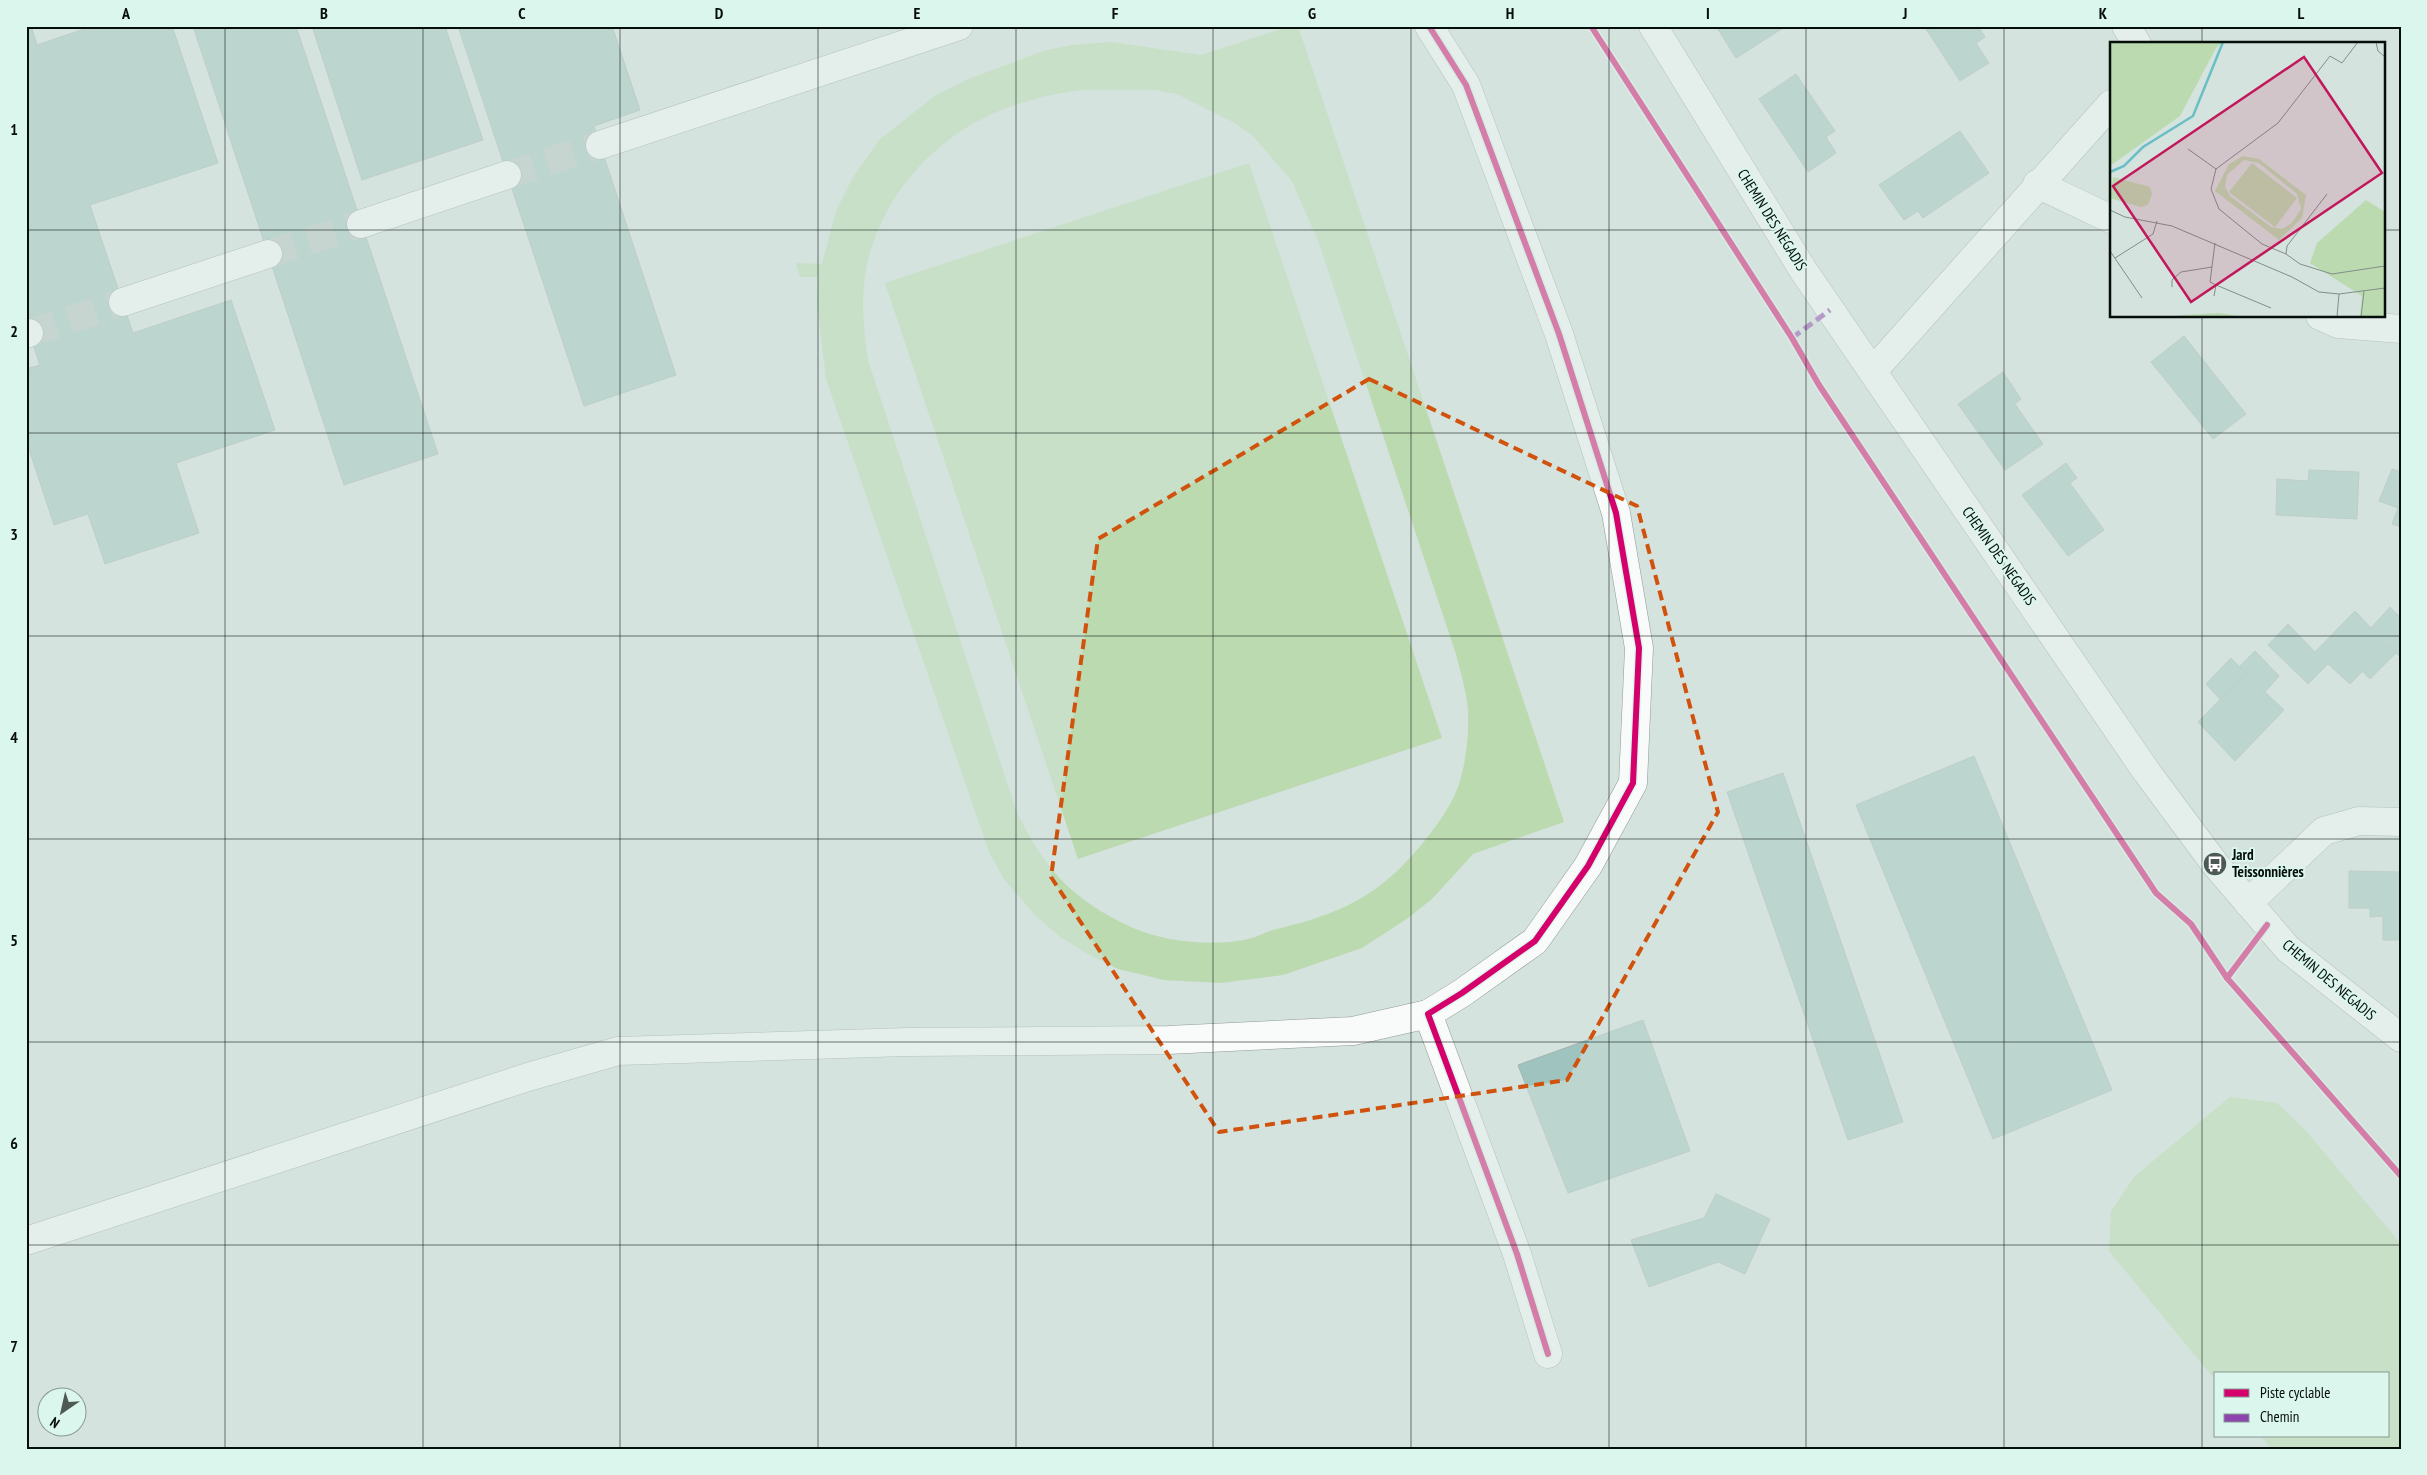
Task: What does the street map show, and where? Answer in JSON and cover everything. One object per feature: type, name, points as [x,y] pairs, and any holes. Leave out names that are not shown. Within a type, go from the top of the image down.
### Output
[{"type":"street","points":[[600,145],[959,26]]},
{"type":"street","points":[[26,1241],[519,1080],[618,1051],[907,1042],[1168,1040],[1354,1031],[1428,1014],[1462,993],[1535,941],[1588,866],[1633,783],[1639,648],[1616,513],[1559,334],[1466,85],[1429,26]]},
{"type":"street","name":"CHEMIN DES NEGADIS","points":[[1653,26],[1802,270],[2146,771],[2215,864],[2288,949],[2401,1038]]},
{"type":"street","points":[[2126,26],[2136,42]]},
{"type":"street","points":[[1873,371],[2037,184],[2110,105]]},
{"type":"street","points":[[361,224],[507,175]]},
{"type":"street","points":[[2037,184],[2110,219]]},
{"type":"street","points":[[123,302],[268,254]]},
{"type":"street","points":[[2324,318],[2338,324],[2401,329]]},
{"type":"street","points":[[2248,903],[2324,831],[2359,821],[2401,822]]},
{"type":"street","points":[[1428,1014],[1517,1254],[1548,1354]]},
{"type":"highlighted area","points":[[1369,379],[1637,506],[1718,812],[1567,1080],[1219,1132],[1051,877],[1098,539]]},
{"type":"green space","points":[[1291,26],[1298,26],[1564,822],[1473,854],[1432,899],[1408,918],[1362,948],[1283,975],[1221,983],[1164,980],[1118,969],[1088,954],[1059,936],[1033,913],[1004,879],[989,852],[826,379],[817,305],[818,277],[800,277],[796,263],[822,264],[836,211],[853,177],[879,140],[936,95],[971,78],[1043,51],[1072,45],[1112,42],[1201,55]],"holes":[[[1082,90],[1155,90],[1177,94],[1231,121],[1252,135],[1292,181],[1319,243],[1455,651],[1464,684],[1467,705],[1466,750],[1457,788],[1447,809],[1434,828],[1397,871],[1381,885],[1345,907],[1252,938],[1220,943],[1174,940],[1146,933],[1093,906],[1062,881],[1049,866],[1027,831],[1016,810],[868,360],[864,329],[863,298],[865,277],[875,237],[884,217],[894,199],[912,175],[952,137],[1000,111],[1053,95]]]},
{"type":"green space","points":[[1249,163],[1442,738],[1078,859],[885,283]]},
{"type":"green space","points":[[2230,1097],[2277,1103],[2306,1131],[2401,1244],[2401,1449],[2271,1449],[2263,1438],[2390,1438],[2390,1372],[2214,1372],[2214,1379],[2109,1251],[2111,1211],[2135,1176]]},
{"type":"building","points":[[26,26],[31,26],[37,45],[93,26],[172,26],[218,163],[90,205],[133,333],[231,300],[275,430],[176,463],[199,533],[105,564],[88,514],[54,525],[26,440],[26,369],[40,365],[26,324]]},
{"type":"building","points":[[193,26],[296,26],[438,454],[344,485]]},
{"type":"building","points":[[312,26],[445,26],[483,140],[362,180]]},
{"type":"building","points":[[458,26],[612,26],[640,110],[594,126],[676,375],[584,406]]},
{"type":"building","points":[[1716,26],[1781,26],[1783,28],[1736,58]]},
{"type":"building","points":[[1924,26],[1978,26],[1985,37],[1976,43],[1989,63],[1960,81]]},
{"type":"building","points":[[1796,74],[1835,131],[1826,137],[1836,153],[1808,172],[1759,99]]},
{"type":"building","points":[[1960,131],[1989,173],[1923,218],[1918,211],[1904,220],[1879,185]]},
{"type":"building","points":[[2184,336],[2246,414],[2213,439],[2151,362]]},
{"type":"building","points":[[2003,372],[2021,399],[2015,404],[2043,444],[2005,470],[1958,404]]},
{"type":"building","points":[[2066,463],[2077,478],[2070,483],[2104,530],[2068,556],[2022,495]]},
{"type":"building","points":[[2392,469],[2401,472],[2401,527],[2392,524],[2398,508],[2379,501]]},
{"type":"building","points":[[2309,470],[2359,472],[2357,519],[2276,515],[2277,479],[2308,481]]},
{"type":"building","points":[[2390,607],[2401,618],[2401,658],[2388,645],[2350,684],[2328,664],[2308,684],[2268,645],[2288,624],[2315,652],[2355,611],[2371,628]]},
{"type":"building","points":[[2388,645],[2396,653],[2370,679],[2362,671]]},
{"type":"building","points":[[2255,651],[2279,676],[2265,692],[2284,710],[2235,761],[2198,722],[2246,673],[2240,666]]},
{"type":"building","points":[[2231,658],[2246,673],[2220,699],[2206,684]]},
{"type":"building","points":[[1974,756],[2112,1090],[1993,1139],[1856,805]]},
{"type":"building","points":[[1783,773],[1903,1122],[1848,1140],[1727,792]]},
{"type":"building","points":[[2349,871],[2401,872],[2401,940],[2383,940],[2383,916],[2370,917],[2370,908],[2349,908]]},
{"type":"building","points":[[1643,1020],[1690,1151],[1568,1193],[1518,1065]]},
{"type":"building","points":[[1716,1194],[1770,1219],[1745,1274],[1718,1262],[1649,1287],[1631,1240],[1704,1218]]},
{"type":"tunnel","points":[[507,175],[600,145]]},
{"type":"tunnel","points":[[268,254],[361,224]]},
{"type":"tunnel","points":[[29,333],[123,302]]},
{"type":"marked path","points":[[1792,338],[1830,310]]},
{"type":"cycle path","points":[[1429,26],[1466,85],[1559,334],[1616,513],[1639,648],[1633,783],[1588,866],[1535,941],[1462,993],[1428,1014],[1517,1254],[1548,1354]]},
{"type":"cycle path","points":[[1591,26],[1792,338],[1819,385],[2156,893],[2191,924],[2227,978],[2401,1176]]},
{"type":"cycle path","points":[[2227,978],[2267,925]]},
{"type":"place","name":"Jard Teissonnières","points":[[2215,864]]}]
